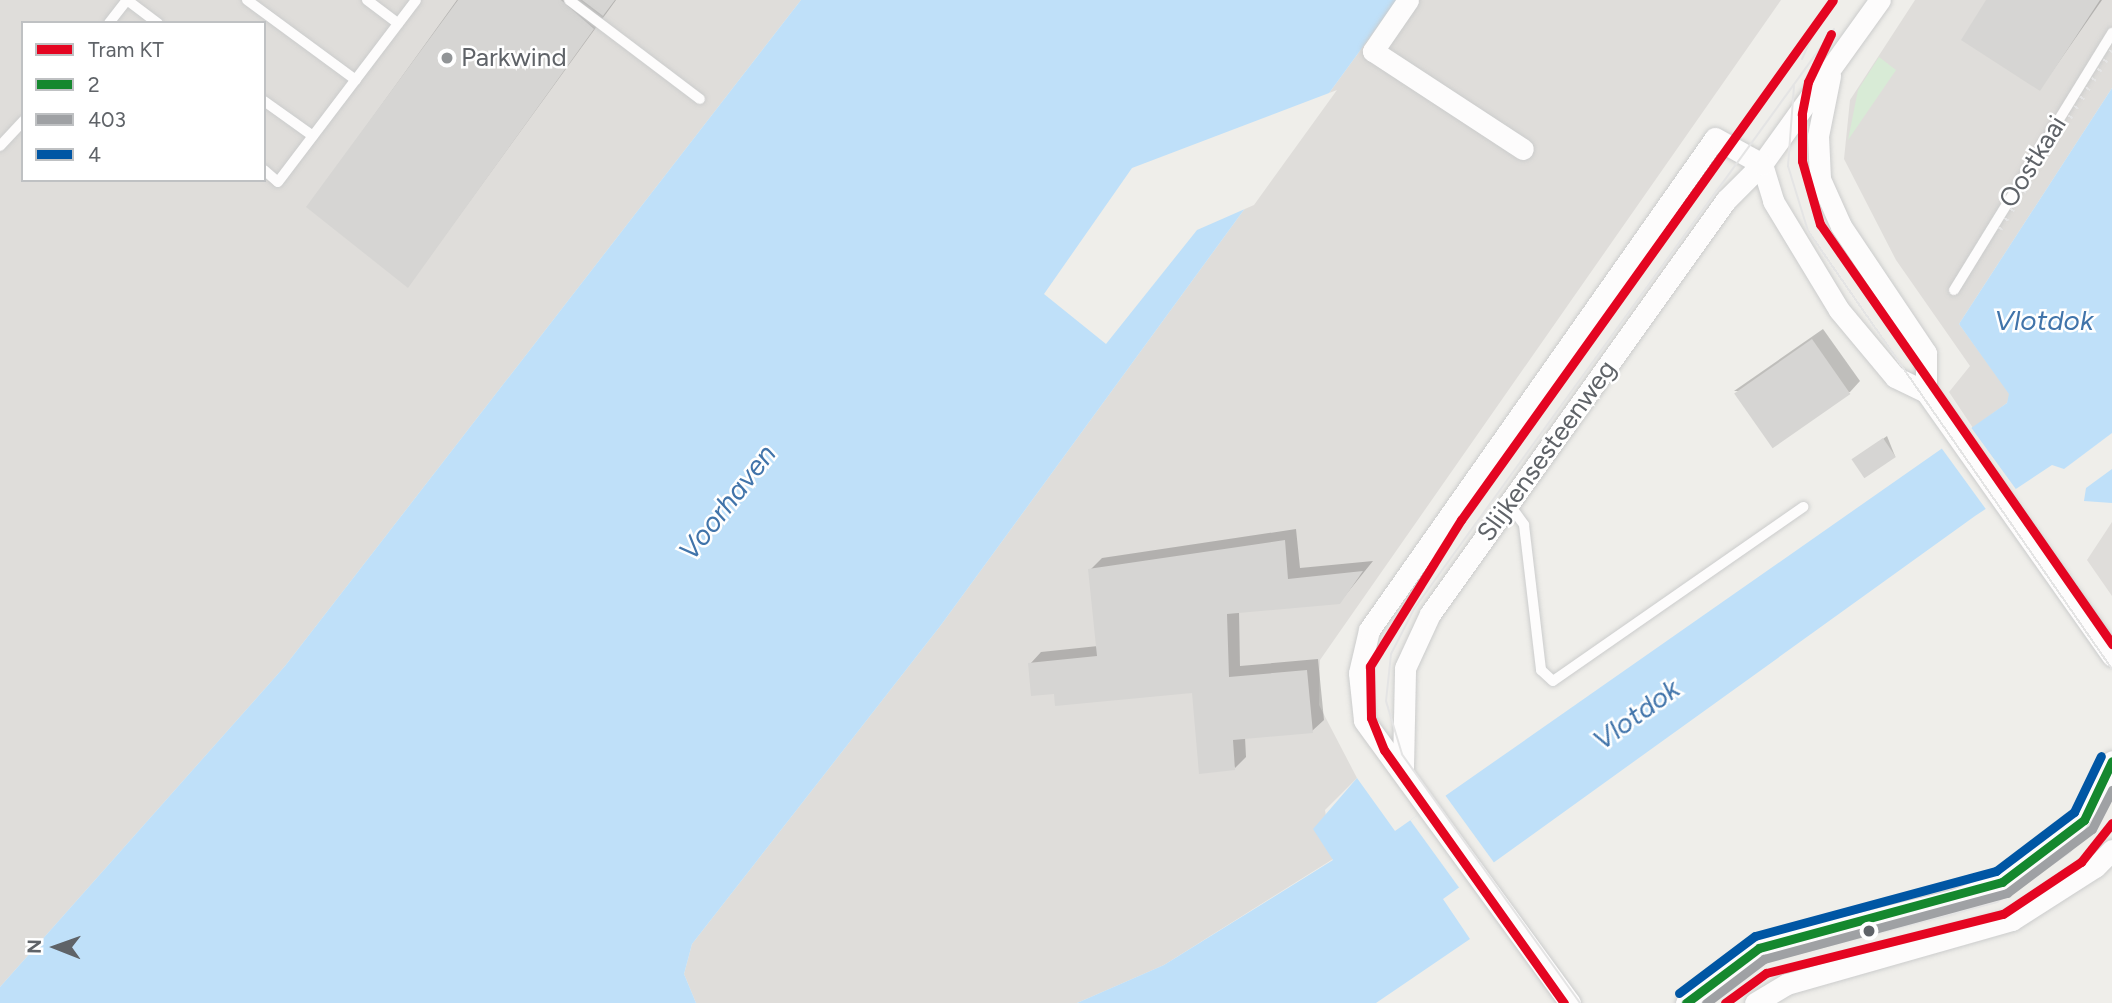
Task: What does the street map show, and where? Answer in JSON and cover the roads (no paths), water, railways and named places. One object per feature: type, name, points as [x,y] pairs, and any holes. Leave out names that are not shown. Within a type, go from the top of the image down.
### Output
[{"type":"street","points":[[1408,0],[1373,51],[1523,149]]},
{"type":"street","name":"Slijkensesteenweg","points":[[1403,768],[1401,698],[1416,637],[1726,200],[1762,164],[1880,0]]},
{"type":"street","points":[[1834,62],[1818,136],[1820,178],[1841,226],[1926,353],[1926,392]]},
{"type":"street","name":"Slijkensesteenweg","points":[[1569,1001],[1403,768],[1364,720],[1359,673],[1369,630],[1715,138],[1762,164]]},
{"type":"street","points":[[1762,164],[1773,201],[1839,310],[1895,377],[1926,392],[2112,656]]},
{"type":"street","points":[[1686,1003],[1759,948],[1953,900],[2002,882],[2084,820],[2112,761]]},
{"type":"street","points":[[1755,1003],[1787,984],[2012,920],[2112,850]]},
{"type":"lane","points":[[111,21],[127,0],[155,21]]},
{"type":"lane","points":[[247,0],[356,80]]},
{"type":"lane","points":[[367,0],[398,23]]},
{"type":"lane","points":[[266,172],[278,182],[416,0]]},
{"type":"lane","points":[[569,0],[700,99]]},
{"type":"lane","name":"Oostkaai","points":[[1954,290],[2112,33]]},
{"type":"lane","points":[[266,101],[313,136]]},
{"type":"lane","points":[[0,146],[21,123]]},
{"type":"lane","points":[[1508,505],[1524,525],[1541,670],[1553,681],[1803,507]]},
{"type":"water","name":"Voorhaven","points":[[801,0],[1397,0],[941,625],[692,944],[684,974],[696,1003],[0,1003],[0,987],[285,666]]},
{"type":"water","name":"Vlotdok","points":[[2112,88],[2112,433],[2064,469],[2052,465],[1975,516],[1443,899],[1470,939],[1376,1003],[1077,1003],[1164,965],[1333,860],[1313,829],[1357,778],[1395,831],[2007,403],[2009,394],[1959,324]]},
{"type":"water","points":[[2112,469],[2112,503],[2084,501],[2086,488]]},
{"type":"tram line","name":"KT","points":[[1564,1003],[1384,750],[1371,718],[1370,666],[1461,520],[1833,0]]},
{"type":"tram line","points":[[1802,59],[1820,18]]},
{"type":"tram line","points":[[1580,1003],[1402,754],[1386,701],[1391,654],[1414,609],[1834,29]]},
{"type":"tram line","name":"KT","points":[[1831,34],[1808,82],[1802,114],[1802,161],[1820,224],[2112,644]]},
{"type":"tram line","points":[[1794,86],[1788,166],[1808,231],[2112,669]]},
{"type":"tram line","points":[[1703,1003],[1761,963],[1997,902],[2070,852],[2112,792]]},
{"type":"tram line","name":"KT","points":[[1725,1003],[1766,973],[2003,914],[2081,862],[2112,823]]},
{"type":"railway","points":[[2000,229],[2112,50]]},
{"type":"place","name":"Parkwind","points":[[447,58]]}]
